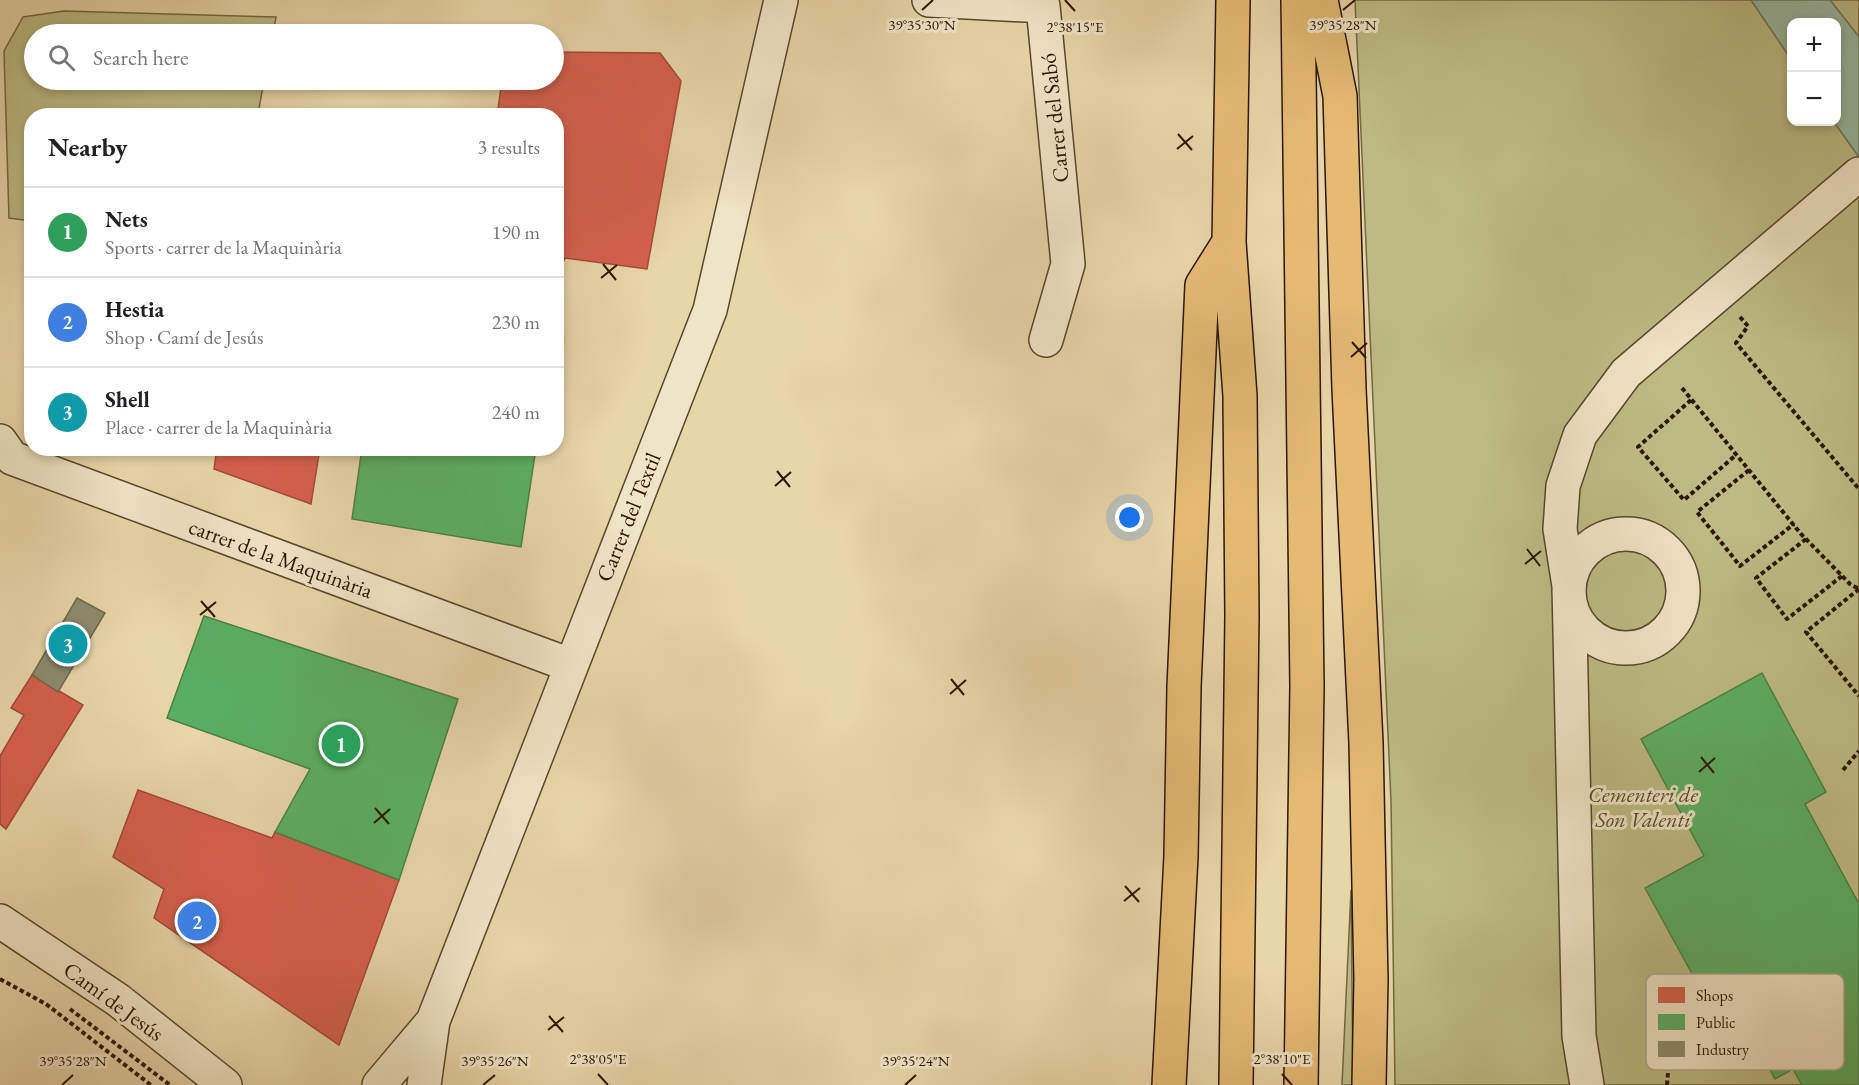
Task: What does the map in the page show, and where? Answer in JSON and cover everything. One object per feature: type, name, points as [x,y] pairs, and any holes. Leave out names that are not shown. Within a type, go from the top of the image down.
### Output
[{"type":"highway","points":[[1233,0],[1229,242],[1240,396],[1241,542],[1236,1085]]},
{"type":"highway","points":[[1298,0],[1307,641],[1301,1085]]},
{"type":"highway","points":[[1321,0],[1340,96],[1349,389],[1366,743],[1371,979],[1369,1085]]},
{"type":"highway","points":[[1169,1085],[1181,856],[1184,687],[1202,285],[1229,242]]},
{"type":"street","name":"Carrer del Tèxtil","points":[[433,1021],[710,310],[780,0]]},
{"type":"street","name":"Carrer del Sabó","points":[[929,0],[1043,6],[1068,264],[1046,340]]},
{"type":"street","points":[[1587,1085],[1579,1036],[1569,586],[1560,529],[1563,486],[1580,435],[1626,373],[1856,176]]},
{"type":"street","name":"carrer de la Maquinària","points":[[0,441],[12,459],[570,665]]},
{"type":"street","name":"Camí de Jesús","points":[[0,921],[118,1000],[225,1085]]},
{"type":"street","points":[[380,1085],[433,1021]]},
{"type":"street","points":[[424,1085],[433,1021]]},
{"type":"path","points":[[1736,312],[1748,326],[1736,343],[1859,489]]},
{"type":"path","points":[[1682,388],[1806,539],[1842,576],[1859,589],[1806,632],[1859,696]]},
{"type":"path","points":[[1691,400],[1638,447],[1684,500],[1736,455]]},
{"type":"path","points":[[1749,470],[1697,512],[1740,567],[1794,524]]},
{"type":"path","points":[[1806,539],[1756,578],[1787,619],[1842,576]]},
{"type":"path","points":[[1843,770],[1859,751]]},
{"type":"path","points":[[0,979],[46,1004],[151,1085]]},
{"type":"path","points":[[68,1007],[170,1085]]},
{"type":"path","points":[[1667,1085],[1668,1070]]},
{"type":"green space","name":"Cementeri de Son Valentí","points":[[1355,0],[1751,0],[1787,53],[1787,126],[1837,126],[1859,157],[1859,1085],[1395,1085],[1391,801]]},
{"type":"green space","points":[[1830,0],[1859,0],[1859,37]]},
{"type":"green space","points":[[64,11],[276,17],[275,24],[24,24],[24,90],[262,90],[259,108],[24,108],[24,220],[9,218],[4,51],[23,17]]},
{"type":"green space","points":[[1351,890],[1353,1085],[1342,1085]]},
{"type":"shaded area","points":[[1751,0],[1830,0],[1859,37],[1859,157],[1837,126],[1841,126],[1841,18],[1787,18],[1787,53]]},
{"type":"building: Shops","points":[[564,52],[660,53],[681,81],[647,269],[565,258],[564,260],[564,108],[498,108],[501,90],[564,90]]},
{"type":"building: Shops","points":[[216,456],[319,456],[311,504],[214,469]]},
{"type":"building: Shops","points":[[32,675],[83,705],[6,829],[0,824],[0,756],[24,715],[11,708]]},
{"type":"building: Shops","points":[[138,790],[272,838],[275,832],[399,880],[339,1045],[154,918],[164,889],[113,857]]},
{"type":"building: Public","points":[[361,456],[535,456],[521,547],[352,519]]},
{"type":"building: Public","points":[[204,616],[458,699],[399,880],[275,832],[310,769],[167,718]]},
{"type":"building: Public","points":[[1762,673],[1826,792],[1805,804],[1859,904],[1859,1085],[1802,1085],[1794,1070],[1844,1070],[1844,974],[1692,974],[1645,888],[1704,856],[1641,739]]},
{"type":"building: Public","points":[[1770,1070],[1791,1070],[1775,1079]]},
{"type":"building: Industry","points":[[77,598],[105,613],[58,692],[32,675]]},
{"type":"place","name":"Shell","points":[[68,644]]},
{"type":"place","name":"Nets","points":[[341,744]]},
{"type":"place","name":"Hestia","points":[[197,921]]}]
